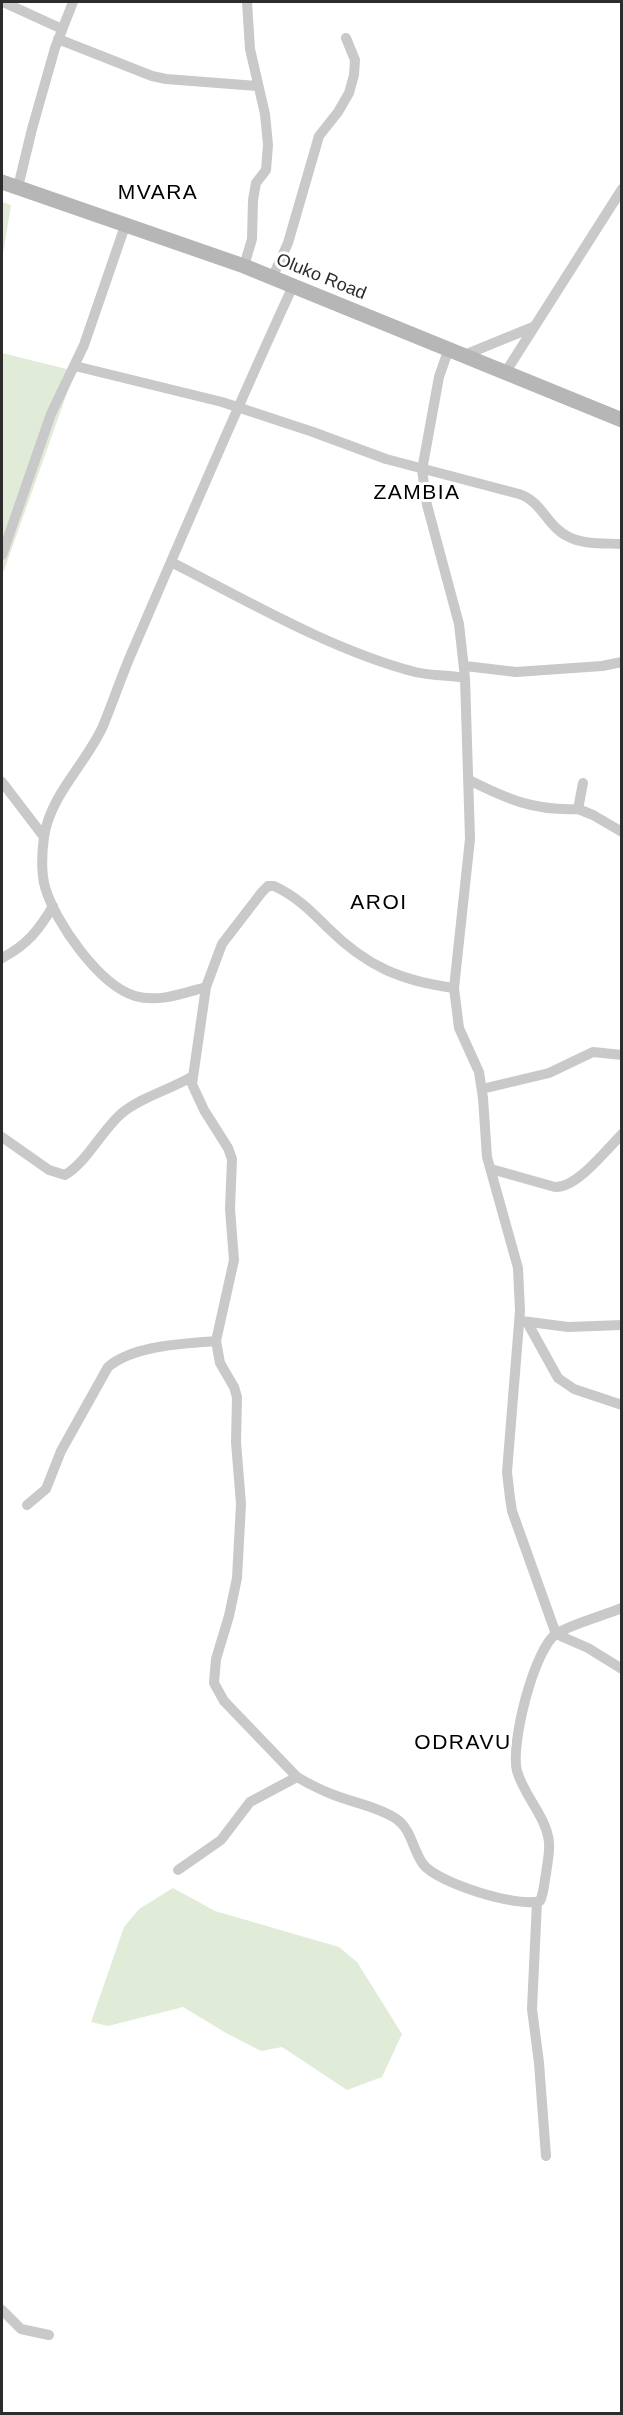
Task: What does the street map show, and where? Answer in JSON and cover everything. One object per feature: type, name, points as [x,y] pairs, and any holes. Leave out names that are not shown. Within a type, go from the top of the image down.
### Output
[{"type":"main road","name":"Oluko Road","points":[[2,182],[244,266],[621,420]]},
{"type":"street","points":[[3,2],[60,34],[166,79],[257,86]]},
{"type":"street","points":[[18,188],[32,129],[60,34],[73,2]]},
{"type":"street","points":[[244,266],[252,239],[252,206],[256,183],[266,170],[267,160],[265,114],[250,49],[247,2]]},
{"type":"street","points":[[273,278],[288,243],[319,136],[339,112],[349,93],[355,60],[346,38]]},
{"type":"street","points":[[505,373],[621,189]]},
{"type":"street","points":[[2,555],[51,414],[75,366],[125,226]]},
{"type":"street","points":[[206,987],[149,999],[134,996],[122,990],[105,977],[86,957],[53,906],[45,886],[44,837],[47,823],[66,786],[101,729],[238,407],[294,286]]},
{"type":"street","points":[[533,327],[455,353],[439,377],[422,470],[428,504],[459,624],[465,666],[470,839],[454,988],[459,1028],[471,1050],[482,1089],[485,1142],[518,1268],[523,1322],[511,1409],[508,1486],[512,1511],[556,1634],[588,1648],[621,1669]]},
{"type":"street","points":[[75,366],[238,407],[422,470],[529,497],[568,537],[590,543],[621,544]]},
{"type":"street","points":[[171,562],[311,633],[414,671],[436,676],[465,678]]},
{"type":"street","points":[[465,666],[516,672],[602,666],[621,662]]},
{"type":"street","points":[[469,780],[520,803],[542,809],[578,809],[621,832]]},
{"type":"street","points":[[2,782],[44,837]]},
{"type":"street","points":[[578,809],[583,783]]},
{"type":"street","points":[[454,988],[408,980],[392,974],[346,944],[308,907],[274,886],[268,886],[262,892],[222,944],[206,987],[193,1076],[194,1090],[228,1148],[232,1159],[230,1209],[234,1260],[216,1341],[220,1363],[231,1380],[237,1397],[236,1442],[241,1504],[237,1578],[230,1616],[216,1659],[214,1683],[224,1701],[297,1777],[335,1796],[364,1804],[395,1818],[409,1832],[423,1864],[434,1874],[498,1898],[537,1902]]},
{"type":"street","points":[[2,957],[19,949],[28,940],[53,906]]},
{"type":"street","points":[[482,1089],[549,1072],[593,1052],[621,1055]]},
{"type":"street","points":[[2,1137],[50,1170],[65,1175],[75,1167],[120,1115],[143,1100],[193,1076]]},
{"type":"street","points":[[491,1169],[555,1187],[563,1187],[585,1171],[621,1134]]},
{"type":"street","points":[[523,1322],[567,1327],[621,1325]]},
{"type":"street","points":[[523,1322],[558,1378],[574,1389],[621,1405]]},
{"type":"street","points":[[27,1505],[46,1489],[69,1434],[108,1367],[126,1355],[173,1345],[216,1341]]},
{"type":"street","points":[[546,2156],[539,2063],[532,2009],[537,1902],[540,1901],[542,1895],[549,1842],[542,1821],[518,1772],[515,1751],[519,1724],[534,1671],[543,1650],[556,1634],[621,1608]]},
{"type":"street","points":[[178,1870],[220,1840],[250,1802],[297,1777]]},
{"type":"street","points":[[2,2310],[21,2328],[49,2335]]},
{"type":"green space","points":[[2,202],[11,205],[2,260]]},
{"type":"green space","points":[[2,353],[75,371],[2,576]]},
{"type":"green space","points":[[173,1888],[215,1911],[339,1947],[357,1962],[402,2034],[382,2077],[347,2090],[282,2047],[261,2051],[183,2007],[108,2026],[91,2022],[124,1927],[139,1909]]},
{"type":"district","name":"MVARA","points":[[158,193]]},
{"type":"district","name":"ZAMBIA","points":[[417,493]]},
{"type":"district","name":"AROI","points":[[379,903]]},
{"type":"district","name":"ODRAVU","points":[[463,1743]]}]
